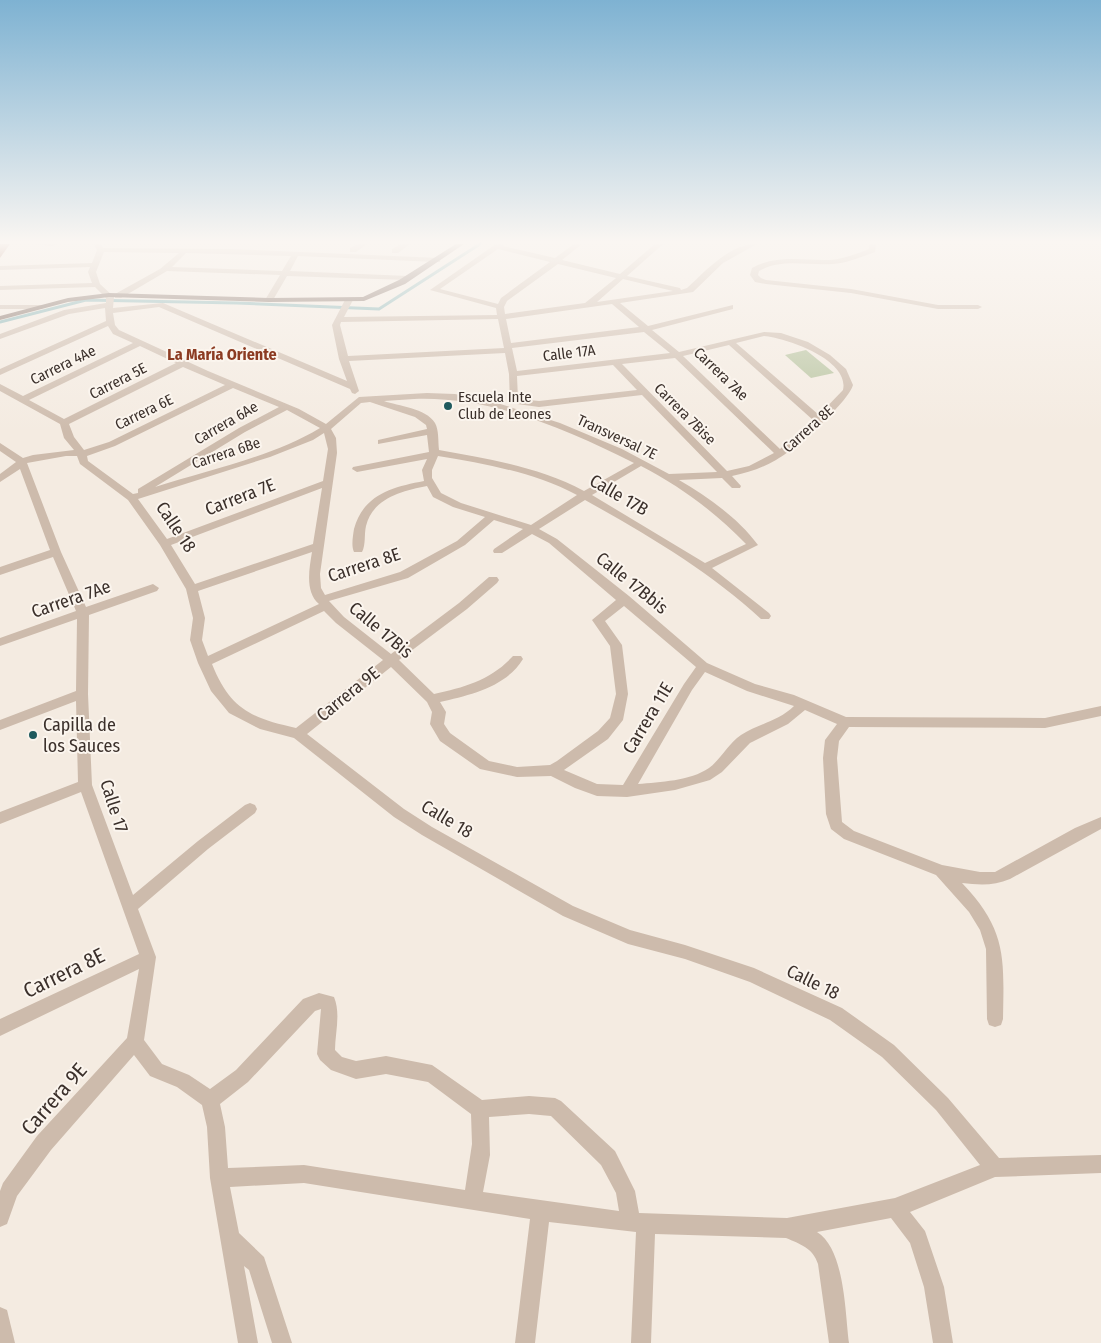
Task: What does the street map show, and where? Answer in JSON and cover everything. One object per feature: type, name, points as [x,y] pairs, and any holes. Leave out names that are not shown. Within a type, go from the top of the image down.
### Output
[{"type":"main road","points":[[0,318],[42,307]]},
{"type":"street","points":[[0,308],[42,307]]},
{"type":"street","points":[[0,337],[58,312],[85,307]]},
{"type":"street","points":[[111,307],[111,328],[116,332],[232,386],[311,419],[326,428],[333,443],[332,457],[314,574],[316,588],[324,603]]},
{"type":"street","points":[[164,307],[353,387]]},
{"type":"street","points":[[346,307],[336,325],[337,333],[345,363],[359,400]]},
{"type":"street","points":[[500,307],[513,374],[513,401]]},
{"type":"street","points":[[339,320],[502,317],[576,307]]},
{"type":"street","name":"Carrera 7Ae","points":[[620,307],[677,355],[780,454]]},
{"type":"street","points":[[325,374],[345,363],[508,348],[646,329],[730,307]]},
{"type":"street","points":[[936,307],[978,307]]},
{"type":"street","points":[[0,372],[110,322]]},
{"type":"street","name":"Calle 17A","points":[[513,374],[677,355],[764,334],[775,334]]},
{"type":"street","name":"Carrera 8E","points":[[666,477],[744,471],[780,454],[836,404],[848,390],[848,378],[838,366],[808,344],[775,334]]},
{"type":"street","points":[[730,342],[818,419]]},
{"type":"street","name":"Carrera 4Ae","points":[[24,399],[140,343]]},
{"type":"street","name":"Carrera 7Bise","points":[[614,361],[736,486]]},
{"type":"street","name":"Carrera 5E","points":[[64,423],[183,363]]},
{"type":"street","name":"Carrera 6E","points":[[27,460],[96,450],[232,386]]},
{"type":"street","points":[[0,387],[64,423]]},
{"type":"street","points":[[499,406],[513,401],[539,404],[643,392]]},
{"type":"street","name":"Transversal 7E","points":[[359,400],[426,395],[469,399],[499,406],[566,428],[640,463],[693,493],[712,507],[752,545],[706,567]]},
{"type":"street","name":"Carrera 6Be","points":[[132,498],[267,455],[310,438],[326,428],[359,400]]},
{"type":"street","points":[[358,550],[359,527],[368,506],[396,490],[428,483],[427,470],[433,453],[433,431],[431,424],[424,416],[382,405],[373,400]]},
{"type":"street","name":"Carrera 6Ae","points":[[132,498],[233,435],[284,407]]},
{"type":"street","name":"Calle 18","points":[[64,423],[69,438],[81,453],[83,462],[132,498],[165,544],[192,590],[199,618],[196,640],[204,663],[215,688],[234,710],[265,726],[298,734],[399,813],[427,832],[568,911],[628,937],[685,952],[754,976],[836,1014],[888,1051],[942,1104],[995,1168]]},
{"type":"street","points":[[381,442],[433,431]]},
{"type":"street","points":[[0,446],[27,460],[0,479]]},
{"type":"street","points":[[357,469],[433,453]]},
{"type":"street","name":"Calle 17B","points":[[433,453],[527,471],[585,494],[706,567],[743,595],[765,616]]},
{"type":"street","name":"Calle 17","points":[[27,460],[56,552],[83,613],[82,694],[85,785],[148,957],[146,980],[135,1042]]},
{"type":"street","points":[[498,551],[530,528],[640,463]]},
{"type":"street","name":"Carrera 7E","points":[[165,544],[327,483]]},
{"type":"street","name":"Calle 17Bbis","points":[[428,483],[437,495],[457,505],[530,528],[552,542],[625,599],[703,666],[751,688],[789,698],[845,722]]},
{"type":"street","name":"Carrera 8E","points":[[204,663],[324,603],[377,582],[404,575],[461,543],[494,516]]},
{"type":"street","points":[[192,590],[318,546]]},
{"type":"street","points":[[0,571],[56,552]]},
{"type":"street","name":"Carrera 9E","points":[[298,734],[391,660],[464,606],[493,580]]},
{"type":"street","name":"Carrera 7Ae","points":[[0,642],[153,588]]},
{"type":"street","points":[[517,659],[508,670],[491,682],[432,699],[439,712],[437,724],[445,737],[484,765],[516,772],[552,770],[603,736],[616,720],[622,694],[618,655],[616,645],[598,620],[625,599]]},
{"type":"street","name":"Calle 17Bis","points":[[324,603],[340,620],[391,660],[432,699]]},
{"type":"street","name":"Carrera 11E","points":[[627,791],[688,687],[703,666]]},
{"type":"street","points":[[0,725],[82,694]]},
{"type":"street","points":[[552,770],[598,790],[627,791],[693,779],[712,773],[744,740],[790,718],[796,714],[803,704]]},
{"type":"street","points":[[1101,711],[1044,722],[845,722],[832,740],[830,758],[833,814],[836,825],[849,835],[970,879],[996,878],[1041,856],[1082,830],[1101,823]]},
{"type":"street","points":[[0,818],[85,785]]},
{"type":"street","points":[[129,908],[202,845],[250,809]]},
{"type":"street","points":[[941,870],[969,899],[984,922],[994,948],[996,1019]]},
{"type":"street","name":"Carrera 8E","points":[[0,1028],[148,957]]},
{"type":"street","points":[[210,1100],[242,1076],[309,1005],[319,1001],[328,1004],[331,1019],[326,1039],[326,1054],[337,1064],[356,1070],[386,1065],[432,1074],[479,1109],[529,1105],[555,1107],[608,1158],[625,1191],[638,1223],[641,1343]]},
{"type":"street","points":[[135,1042],[156,1070],[184,1082],[210,1100],[216,1127],[219,1178],[248,1343]]},
{"type":"street","name":"Carrera 9E","points":[[0,1217],[10,1190],[44,1143],[135,1042]]},
{"type":"street","points":[[472,1200],[481,1160],[483,1128],[479,1109]]},
{"type":"street","points":[[219,1178],[304,1174],[541,1211],[638,1223],[787,1228],[895,1208],[995,1168],[1101,1164]]},
{"type":"street","points":[[895,1208],[918,1238],[934,1286],[943,1343]]},
{"type":"street","points":[[526,1343],[541,1211]]},
{"type":"street","points":[[787,1228],[813,1241],[822,1249],[830,1280],[839,1343]]},
{"type":"street","points":[[229,1238],[257,1264],[282,1343]]},
{"type":"street","points":[[0,1317],[6,1343]]},
{"type":"green space","points":[[806,350],[834,373],[811,378],[785,355]]},
{"type":"waterway","points":[[0,322],[60,307]]},
{"type":"waterway","points":[[324,307],[379,309],[383,307]]},
{"type":"place","name":"Escuela Inte Club de Leones","points":[[448,406]]},
{"type":"place","name":"Capilla de los Sauces","points":[[33,735]]},
{"type":"district","name":"La María Oriente","points":[[222,354]]}]
